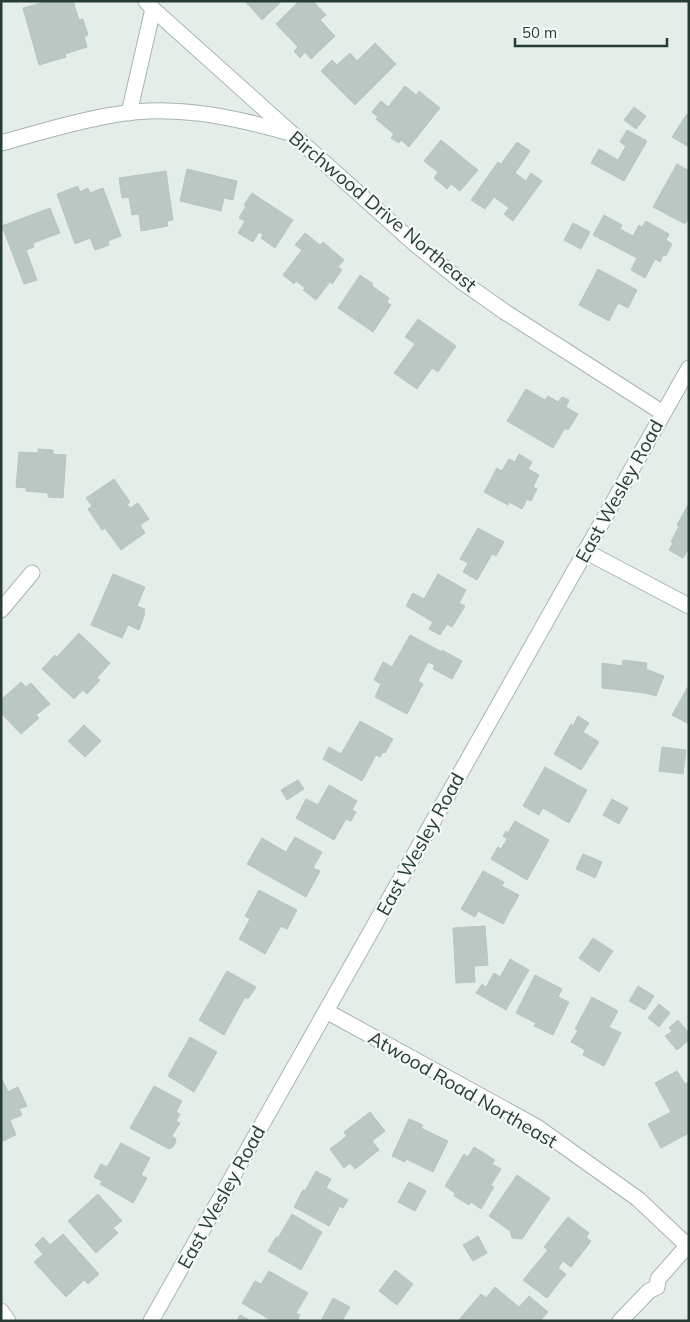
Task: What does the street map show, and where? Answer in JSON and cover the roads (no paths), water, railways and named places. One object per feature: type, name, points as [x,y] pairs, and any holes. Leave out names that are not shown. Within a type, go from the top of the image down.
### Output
[{"type":"street","points":[[129,113],[150,5]]},
{"type":"street","name":"Birchwood Drive Northeast","points":[[150,5],[414,244],[461,281],[505,312],[663,412]]},
{"type":"street","points":[[1,142],[113,114],[158,110],[203,112],[241,119],[291,133]]},
{"type":"street","name":"East Wesley Road","points":[[151,1321],[689,368]]},
{"type":"street","points":[[586,551],[689,606]]},
{"type":"street","points":[[1,610],[32,573]]},
{"type":"street","name":"Atwood Road Northeast","points":[[326,1011],[537,1127],[638,1199],[688,1246]]},
{"type":"street","points":[[620,1321],[649,1291],[657,1287],[658,1279],[688,1246]]},
{"type":"street","points":[[1,1310],[8,1321]]}]
